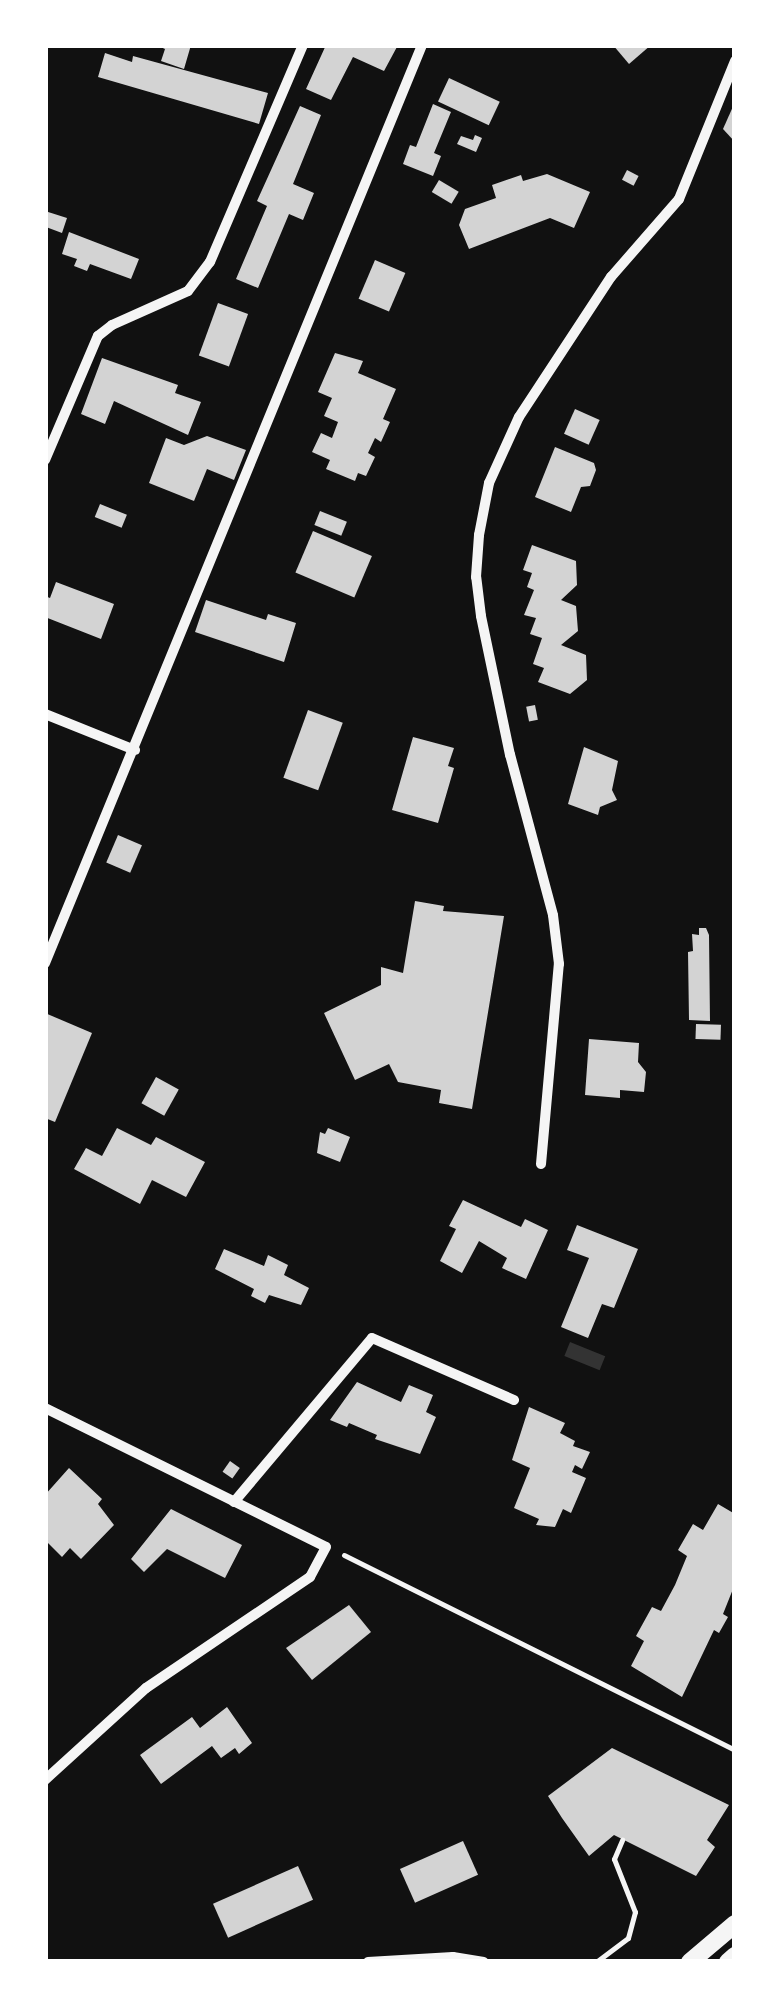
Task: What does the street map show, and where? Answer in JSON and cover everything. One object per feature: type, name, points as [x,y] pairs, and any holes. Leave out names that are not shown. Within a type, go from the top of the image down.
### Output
[{"type":"street","points":[[45,460],[98,336],[112,325],[188,292],[210,262],[303,45]]},
{"type":"street","points":[[45,963],[422,45]]},
{"type":"street","points":[[541,1164],[559,964],[552,915],[510,754],[481,616],[476,577],[479,535],[489,483],[519,417],[612,278],[678,200],[735,61]]},
{"type":"street","points":[[45,714],[134,750]]},
{"type":"street","points":[[234,1502],[372,1338],[514,1400]]},
{"type":"street","points":[[45,1408],[326,1547],[310,1577],[146,1688],[45,1780]]},
{"type":"street","points":[[690,1962],[735,1924]]},
{"type":"street","points":[[368,1962],[453,1956],[484,1962]]},
{"type":"street","points":[[728,1962],[735,1956]]},
{"type":"path","points":[[326,1547],[735,1750]]},
{"type":"path","points":[[596,1962],[628,1938],[635,1912],[614,1859],[622,1840]]},
{"type":"shaded area","points":[[570,1342],[605,1356],[600,1370],[564,1356]]},
{"type":"building","points":[[156,45],[191,45],[184,69],[161,61],[165,49]]},
{"type":"building","points":[[326,45],[398,45],[384,71],[353,57],[331,100],[306,89]]},
{"type":"building","points":[[613,45],[651,45],[629,64]]},
{"type":"building","points":[[105,53],[132,62],[133,56],[268,93],[259,124],[98,77]]},
{"type":"building","points":[[449,78],[500,102],[489,125],[438,102]]},
{"type":"building","points":[[735,102],[735,142],[723,129]]},
{"type":"building","points":[[433,104],[451,112],[434,153],[441,156],[433,176],[403,164],[410,145],[416,147]]},
{"type":"building","points":[[300,106],[321,115],[293,184],[314,193],[303,220],[289,214],[258,288],[236,279],[267,206],[257,201]]},
{"type":"building","points":[[475,135],[482,138],[476,152],[457,144],[461,136],[473,140]]},
{"type":"building","points":[[627,170],[639,176],[634,186],[622,180]]},
{"type":"building","points":[[547,174],[590,192],[574,228],[550,218],[469,249],[459,225],[465,209],[496,198],[492,185],[521,175],[523,181]]},
{"type":"building","points":[[439,180],[459,192],[452,204],[432,192]]},
{"type":"building","points":[[45,211],[67,218],[62,233],[46,227]]},
{"type":"building","points":[[69,232],[139,259],[131,279],[90,264],[87,271],[74,266],[77,259],[62,254]]},
{"type":"building","points":[[375,260],[405,273],[389,312],[359,299]]},
{"type":"building","points":[[218,303],[248,314],[229,367],[199,356]]},
{"type":"building","points":[[335,353],[363,361],[358,373],[396,389],[383,419],[390,422],[381,442],[375,438],[368,453],[375,457],[366,476],[358,473],[355,481],[326,469],[330,460],[312,452],[321,433],[332,438],[338,422],[324,416],[332,398],[318,392]]},
{"type":"building","points":[[102,358],[178,385],[175,393],[201,402],[188,435],[114,401],[105,424],[81,414]]},
{"type":"building","points":[[575,409],[600,420],[589,445],[564,434]]},
{"type":"building","points":[[207,436],[246,450],[234,480],[207,469],[194,501],[149,483],[166,438],[184,445]]},
{"type":"building","points":[[555,447],[594,463],[596,470],[590,486],[581,487],[571,512],[535,497]]},
{"type":"building","points":[[100,504],[127,515],[122,528],[95,517]]},
{"type":"building","points":[[320,511],[347,522],[341,536],[314,525]]},
{"type":"building","points":[[313,531],[372,556],[354,597],[295,572]]},
{"type":"building","points":[[532,545],[576,561],[577,585],[561,600],[576,606],[578,631],[561,645],[586,655],[587,680],[570,694],[538,682],[544,668],[533,664],[542,638],[530,634],[536,618],[524,615],[534,590],[527,587],[532,573],[523,570]]},
{"type":"building","points":[[56,582],[114,604],[101,639],[45,617],[45,596],[50,598]]},
{"type":"building","points":[[206,600],[266,620],[268,614],[296,623],[284,662],[195,632]]},
{"type":"building","points":[[535,705],[538,720],[529,721],[526,707]]},
{"type":"building","points":[[308,710],[343,723],[318,790],[283,778]]},
{"type":"building","points":[[413,737],[454,748],[448,766],[454,768],[438,823],[392,810]]},
{"type":"building","points":[[584,747],[618,761],[612,790],[617,800],[600,807],[598,815],[568,804]]},
{"type":"building","points":[[118,835],[142,845],[130,873],[106,863]]},
{"type":"building","points":[[415,901],[444,906],[443,911],[504,916],[472,1109],[439,1103],[441,1090],[398,1082],[389,1064],[355,1080],[324,1013],[381,985],[381,967],[403,973]]},
{"type":"building","points":[[699,928],[706,928],[709,935],[710,1021],[689,1020],[688,952],[693,951],[692,934],[699,935]]},
{"type":"building","points":[[45,1013],[92,1033],[55,1122],[45,1118]]},
{"type":"building","points":[[696,1024],[721,1025],[720,1040],[695,1039]]},
{"type":"building","points":[[589,1039],[639,1043],[638,1062],[646,1072],[644,1092],[620,1090],[620,1098],[585,1095]]},
{"type":"building","points":[[156,1077],[179,1090],[164,1116],[141,1103]]},
{"type":"building","points":[[117,1128],[151,1145],[156,1137],[205,1162],[186,1197],[152,1180],[140,1204],[74,1169],[86,1148],[102,1156]]},
{"type":"building","points":[[328,1128],[350,1137],[340,1162],[317,1153],[320,1132],[325,1134]]},
{"type":"building","points":[[463,1200],[521,1227],[525,1219],[548,1230],[526,1279],[502,1268],[507,1258],[479,1241],[462,1273],[440,1261],[456,1229],[449,1226]]},
{"type":"building","points":[[577,1225],[638,1249],[614,1308],[602,1304],[588,1338],[561,1327],[589,1258],[567,1250]]},
{"type":"building","points":[[224,1249],[264,1266],[268,1255],[288,1265],[284,1275],[309,1288],[301,1305],[269,1295],[265,1303],[251,1296],[254,1289],[215,1269]]},
{"type":"building","points":[[357,1382],[401,1402],[409,1385],[433,1395],[426,1412],[436,1417],[420,1454],[375,1439],[377,1435],[349,1423],[347,1427],[330,1420]]},
{"type":"building","points":[[529,1407],[565,1423],[560,1433],[575,1441],[573,1446],[590,1452],[582,1469],[575,1465],[572,1472],[586,1478],[571,1513],[563,1509],[555,1527],[536,1525],[539,1519],[514,1508],[530,1468],[512,1460]]},
{"type":"building","points":[[230,1461],[240,1468],[232,1479],[223,1472]]},
{"type":"building","points":[[69,1468],[102,1499],[98,1504],[114,1525],[81,1559],[70,1548],[62,1557],[45,1540],[45,1495]]},
{"type":"building","points":[[718,1504],[735,1514],[735,1584],[723,1614],[728,1617],[719,1633],[714,1630],[682,1697],[631,1666],[644,1641],[636,1636],[652,1607],[661,1611],[675,1585],[687,1556],[678,1550],[693,1524],[703,1530]]},
{"type":"building","points":[[171,1509],[242,1545],[225,1578],[167,1549],[144,1572],[131,1559]]},
{"type":"building","points":[[349,1605],[371,1632],[312,1680],[286,1648]]},
{"type":"building","points":[[227,1707],[252,1743],[239,1754],[235,1748],[221,1758],[212,1746],[161,1784],[140,1755],[192,1717],[200,1728]]},
{"type":"building","points":[[612,1748],[729,1805],[707,1840],[715,1847],[696,1876],[614,1835],[589,1856],[562,1818],[548,1796]]},
{"type":"building","points":[[463,1841],[478,1875],[415,1903],[400,1869]]},
{"type":"building","points":[[298,1866],[313,1900],[228,1938],[213,1904]]}]
